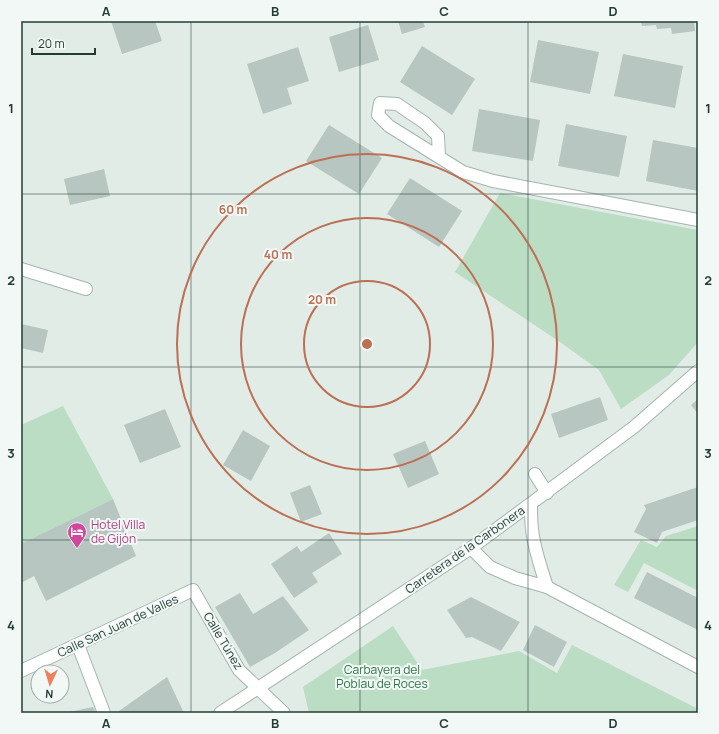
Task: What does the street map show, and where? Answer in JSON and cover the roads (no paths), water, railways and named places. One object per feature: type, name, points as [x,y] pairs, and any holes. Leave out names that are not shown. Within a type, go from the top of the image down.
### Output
[{"type":"street","points":[[439,156],[438,136],[425,123],[397,104],[380,103],[378,115],[389,126],[463,172],[494,181],[698,220]]},
{"type":"street","points":[[21,269],[86,289]]},
{"type":"street","name":"Carretera de la Carbonera","points":[[220,713],[471,548],[548,493],[634,428],[698,371]]},
{"type":"street","points":[[535,474],[548,493]]},
{"type":"street","points":[[531,504],[533,540],[547,587]]},
{"type":"street","points":[[471,548],[490,566],[515,578],[547,587],[698,667]]},
{"type":"street","name":"Calle Túnez","points":[[193,590],[239,670],[284,713]]},
{"type":"street","name":"Calle San Juan de Valles","points":[[21,672],[193,590]]},
{"type":"street","points":[[78,645],[104,713]]},
{"type":"place","name":"Hotel Villa de Gijón","points":[[77,549]]},
{"type":"park label","name":"Carbayera del Poblau de Roces","points":[[382,677]]}]
